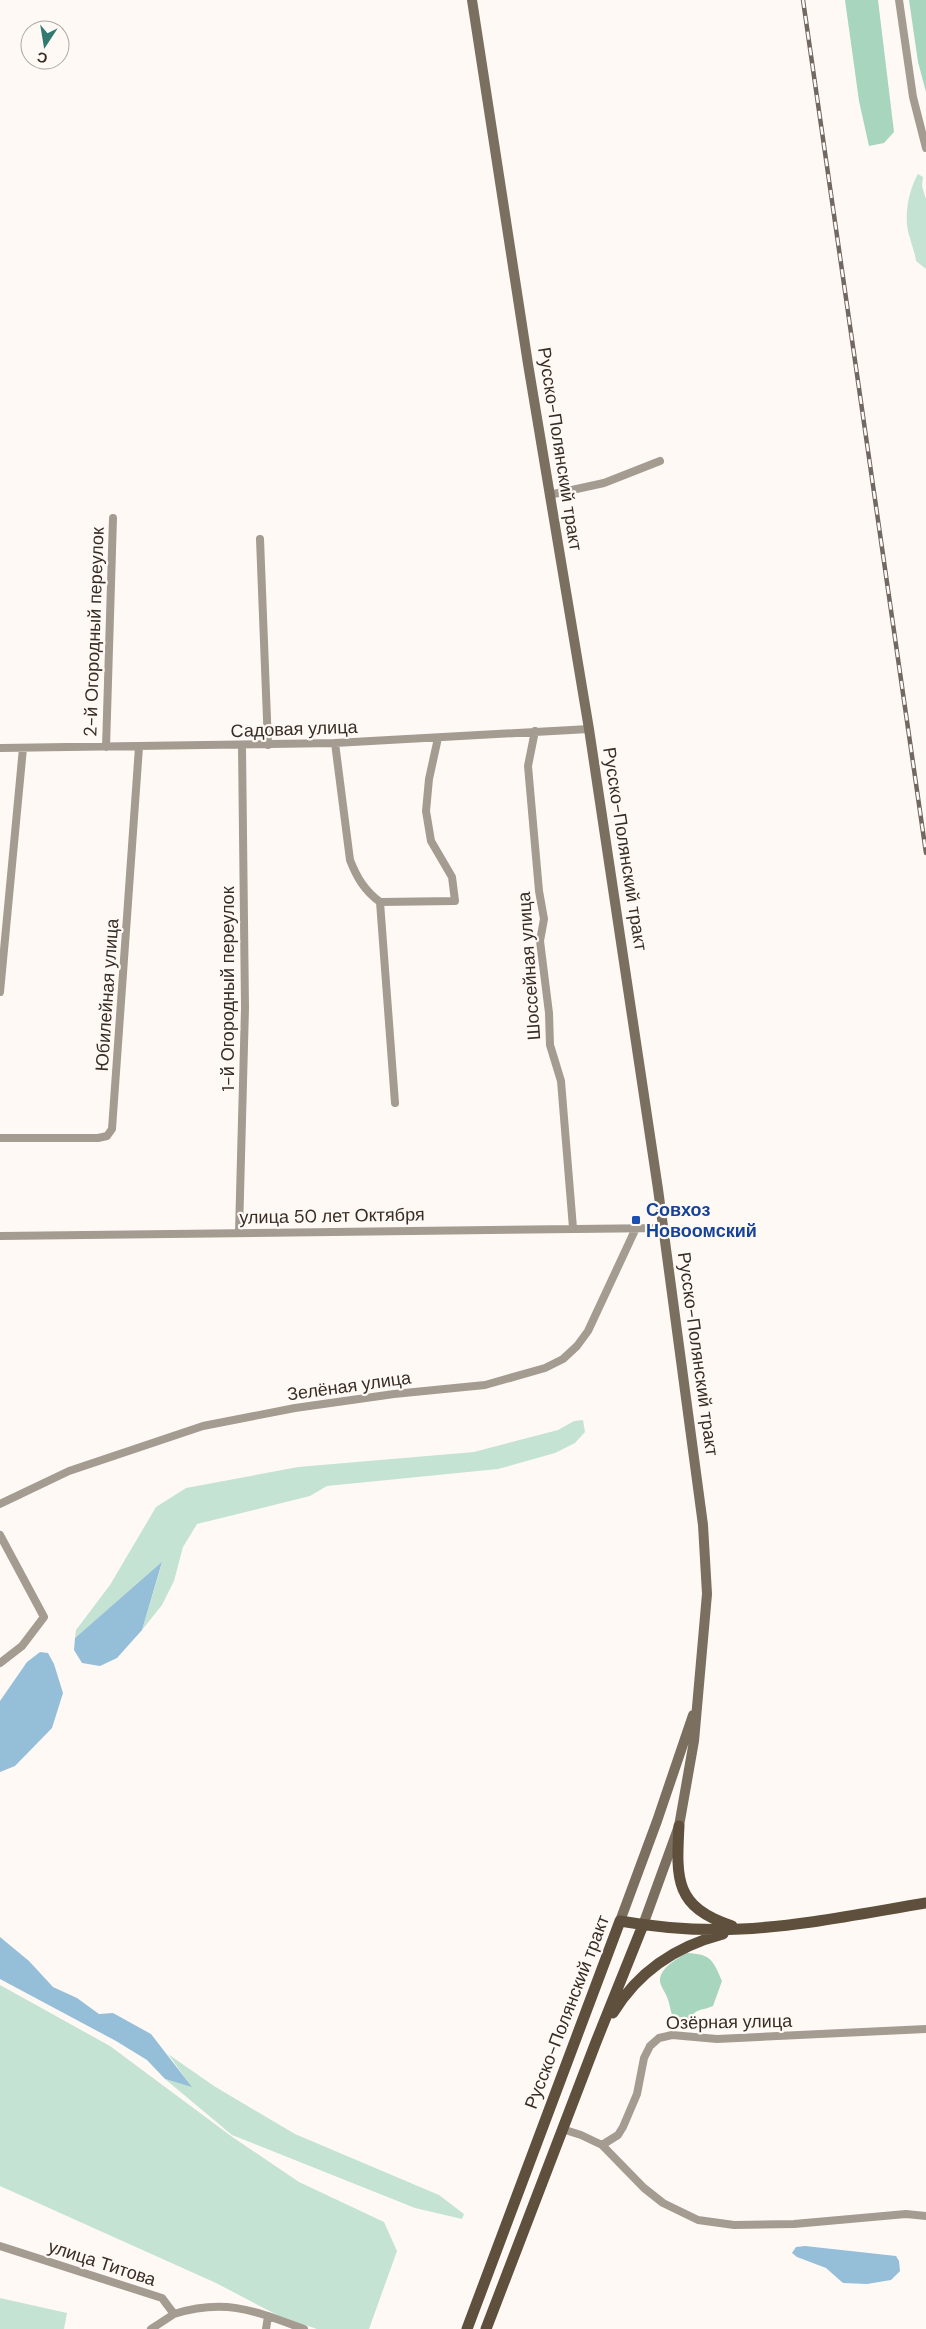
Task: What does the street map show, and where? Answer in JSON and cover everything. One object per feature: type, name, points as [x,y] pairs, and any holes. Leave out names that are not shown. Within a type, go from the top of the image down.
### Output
[{"type":"main road","name":"Русско-Полянский тракт","points":[[472,0],[549,495],[589,729],[664,1228],[706,1560],[705,1620],[694,1741],[679,1826],[643,1925],[562,2129],[486,2329]]},
{"type":"main road","name":"Русско-Полянский тракт","points":[[467,2329],[657,1821],[696,1707]]},
{"type":"main road","points":[[679,1826],[677,1864],[679,1882],[685,1895],[697,1909],[711,1918],[741,1929]]},
{"type":"main road","points":[[620,1921],[700,1930],[741,1929],[782,1926],[926,1904]]},
{"type":"main road","points":[[596,2042],[629,1990],[658,1964],[674,1953],[704,1939],[741,1929]]},
{"type":"street","points":[[899,0],[913,97],[926,148]]},
{"type":"street","points":[[549,495],[604,482],[660,460]]},
{"type":"street","name":"2-й Огородный переулок","points":[[106,747],[113,518]]},
{"type":"street","points":[[260,539],[268,745]]},
{"type":"street","name":"Садовая улица","points":[[0,748],[242,746],[336,743],[589,729]]},
{"type":"street","name":"Шоссейная улица","points":[[535,732],[528,766],[539,891],[544,919],[540,941],[549,1013],[550,1046],[561,1081],[573,1228]]},
{"type":"street","points":[[336,743],[350,860],[357,878],[369,894],[380,902],[454,901],[452,877],[431,841],[426,812],[428,779],[438,738]]},
{"type":"street","name":"1-й Огородный переулок","points":[[239,1232],[245,1008],[242,746]]},
{"type":"street","name":"Юбилейная улица","points":[[0,1138],[98,1138],[107,1136],[112,1129],[139,747]]},
{"type":"street","points":[[0,992],[23,748]]},
{"type":"street","points":[[380,902],[395,1103]]},
{"type":"street","name":"Зелёная улица","points":[[0,1504],[69,1471],[203,1426],[295,1408],[394,1394],[485,1385],[545,1368],[563,1358],[577,1346],[588,1331],[636,1228]]},
{"type":"street","name":"улица 50 лет Октября","points":[[0,1236],[664,1228]]},
{"type":"street","points":[[0,1535],[44,1617],[22,1646],[0,1663]]},
{"type":"street","name":"Озёрная улица","points":[[602,2145],[618,2135],[623,2128],[637,2094],[644,2058],[650,2046],[659,2038],[672,2035],[717,2039],[926,2029]]},
{"type":"street","points":[[562,2129],[602,2145],[644,2188],[662,2203],[679,2213],[714,2224],[794,2224],[882,2216],[926,2216]]},
{"type":"street","name":"улица Титова","points":[[0,2246],[162,2298],[174,2314]]},
{"type":"street","points":[[151,2329],[174,2314],[198,2308],[225,2306],[246,2309],[304,2329]]},
{"type":"street","points":[[266,2329],[268,2316]]},
{"type":"green space","points":[[845,0],[878,0],[894,132],[884,143],[869,146],[859,101]]},
{"type":"green space","points":[[909,0],[926,0],[926,92],[918,62]]},
{"type":"green space","points":[[918,174],[923,177],[922,186],[926,199],[926,269],[916,261],[907,223],[909,197]]},
{"type":"green space","points":[[583,1420],[585,1432],[575,1443],[555,1453],[498,1469],[327,1486],[310,1496],[197,1524],[183,1547],[174,1581],[162,1605],[142,1630],[162,1563],[75,1638],[76,1630],[110,1585],[156,1507],[186,1488],[298,1467],[474,1452],[558,1430],[574,1421]]},
{"type":"green space","points":[[687,1953],[701,1955],[710,1960],[722,1981],[713,2006],[695,2012],[690,2023],[679,2025],[672,2015],[660,1982],[660,1977],[665,1968]]},
{"type":"green space","points":[[0,1985],[110,2046],[231,2136],[299,2182],[384,2222],[397,2251],[369,2329],[317,2329],[279,2316],[216,2283],[0,2186]]},
{"type":"green space","points":[[168,2054],[214,2086],[295,2134],[439,2195],[464,2214],[462,2219],[415,2208],[232,2135],[165,2079],[191,2086]]},
{"type":"green space","points":[[0,2298],[67,2313],[64,2329],[0,2329]]},
{"type":"water","points":[[162,1562],[142,1630],[117,1658],[100,1666],[82,1663],[74,1650],[75,1638]]},
{"type":"water","points":[[40,1652],[48,1653],[54,1664],[63,1693],[52,1728],[15,1766],[0,1772],[0,1701],[27,1662]]},
{"type":"water","points":[[0,1937],[29,1961],[53,1987],[77,1998],[99,2014],[113,2013],[151,2034],[192,2087],[165,2079],[147,2060],[116,2041],[0,1979]]},
{"type":"water","points":[[805,2246],[896,2256],[899,2261],[900,2271],[891,2280],[867,2284],[843,2283],[826,2268],[797,2257],[792,2253],[796,2247]]},
{"type":"railway","points":[[803,0],[926,853]]},
{"type":"place","name":"Совхоз Новоомский","points":[[636,1220]]}]
